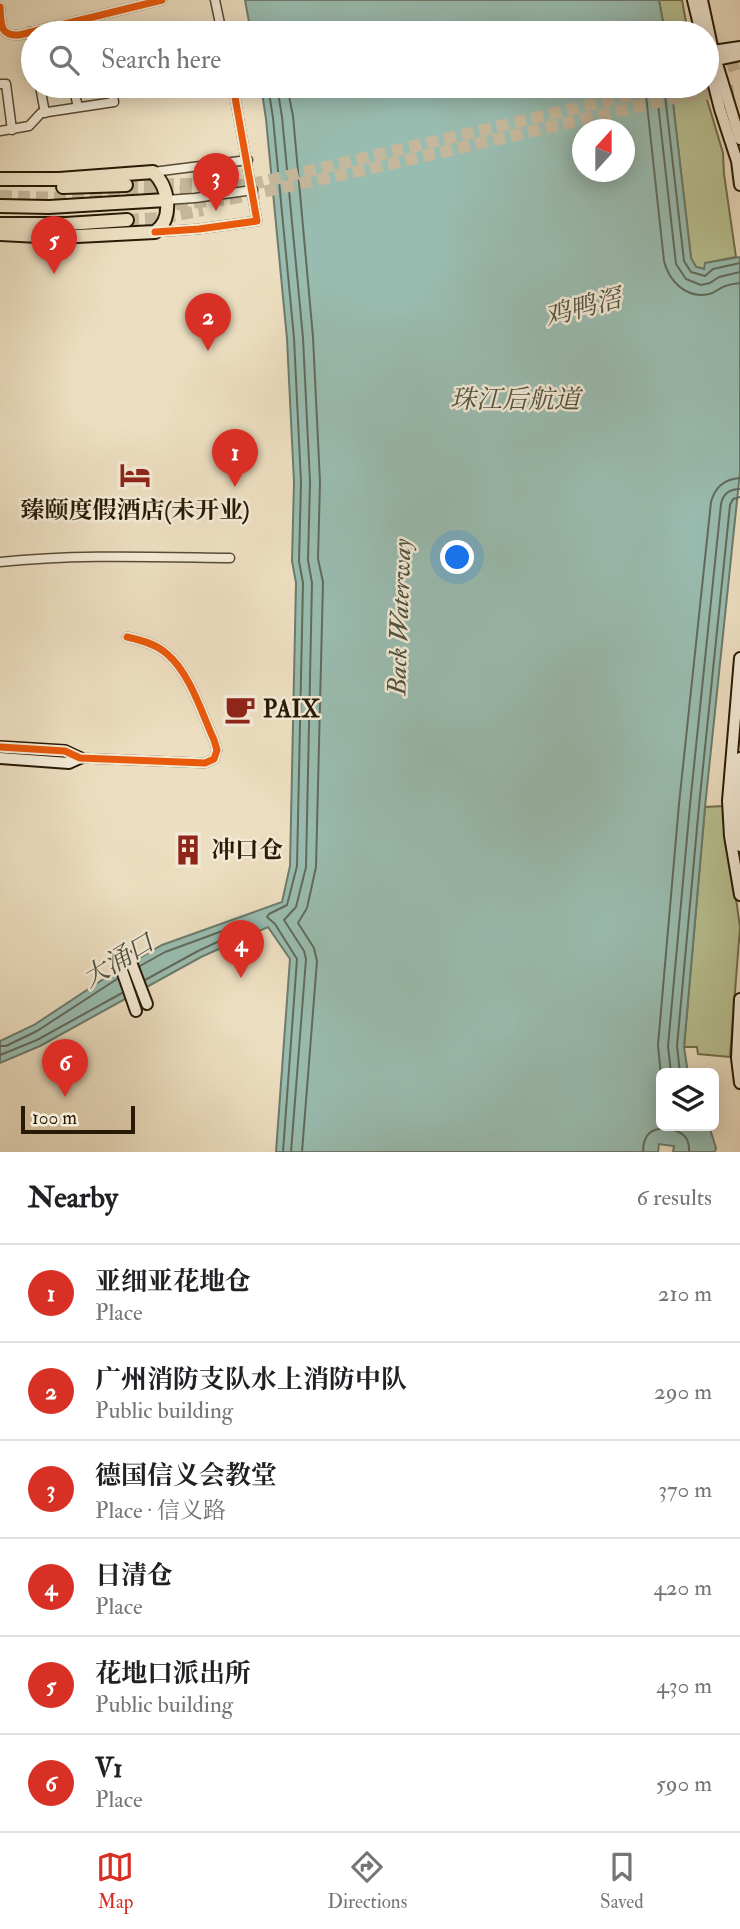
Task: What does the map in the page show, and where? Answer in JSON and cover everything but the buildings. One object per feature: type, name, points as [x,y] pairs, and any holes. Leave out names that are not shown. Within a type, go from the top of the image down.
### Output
[{"type":"main road","points":[[693,0],[698,21]]},
{"type":"main road","points":[[702,0],[705,21]]},
{"type":"main road","points":[[719,54],[740,47]]},
{"type":"main road","points":[[719,56],[740,55]]},
{"type":"main road","points":[[719,86],[732,128],[740,185]]},
{"type":"main road","points":[[732,128],[740,139]]},
{"type":"main road","points":[[0,179],[153,172],[162,182],[167,212],[165,222],[155,232],[58,237],[0,234]]},
{"type":"main road","points":[[0,187],[126,186]]},
{"type":"main road","points":[[0,206],[49,207],[166,200]]},
{"type":"main road","points":[[0,224],[127,220]]},
{"type":"main road","points":[[740,658],[728,801],[730,836],[740,895]]},
{"type":"main road","points":[[0,747],[65,751],[80,758]]},
{"type":"main road","points":[[0,758],[69,763],[80,758]]},
{"type":"main road","points":[[740,758],[737,816],[740,846]]},
{"type":"main road","points":[[136,1011],[124,960],[146,1004]]},
{"type":"main road","points":[[740,999],[737,1058],[740,1083]]},
{"type":"street","points":[[82,21],[162,0]]},
{"type":"street","points":[[215,0],[219,21]]},
{"type":"street","points":[[0,7],[1,27],[4,32],[8,35],[21,33]]},
{"type":"street","points":[[93,17],[94,21]]},
{"type":"street","points":[[0,84],[6,84],[12,130]]},
{"type":"street","points":[[42,98],[45,113]]},
{"type":"street","points":[[76,98],[78,107]]},
{"type":"street","points":[[0,131],[29,126],[41,113],[114,102],[113,98]]},
{"type":"street","points":[[155,232],[257,221],[235,98]]},
{"type":"street","points":[[153,172],[248,160]]},
{"type":"street","points":[[166,200],[253,190]]},
{"type":"street","points":[[0,562],[117,556],[230,558]]},
{"type":"street","points":[[80,758],[205,763],[214,759],[217,750],[214,740],[186,676],[168,654],[145,641],[127,638]]},
{"type":"green space","points":[[659,0],[682,0],[686,21],[663,21]]},
{"type":"green space","points":[[672,98],[707,98],[723,153],[736,257],[705,263],[705,269],[696,267],[691,258]]},
{"type":"green space","points":[[723,806],[740,927],[730,1057],[698,1054],[697,1047],[684,1047],[705,807]]},
{"type":"water","points":[[245,0],[659,0],[663,21],[249,21]]},
{"type":"water","name":"珠江后航道","points":[[263,98],[672,98],[691,258],[696,267],[704,269],[705,263],[740,257],[740,472],[705,807],[684,1047],[687,1068],[656,1068],[656,1131],[711,1131],[715,1152],[673,1152],[674,1146],[659,1144],[658,1152],[276,1152],[290,959],[268,927],[201,957],[40,1046],[0,1063],[0,1041],[34,1025],[105,978],[162,945],[282,902],[290,866],[296,583],[292,561],[294,482],[287,339]]},
{"type":"tunnel","points":[[719,69],[740,63]]},
{"type":"tunnel","points":[[719,92],[740,90]]},
{"type":"tunnel","points":[[0,196],[131,196],[262,182],[619,98]]},
{"type":"tunnel","points":[[158,206],[230,199],[675,98]]},
{"type":"tunnel","points":[[126,185],[196,184]]},
{"type":"tunnel","points":[[127,220],[163,218],[203,210]]},
{"type":"cycle path","points":[[76,21],[162,0]]},
{"type":"cycle path","points":[[0,7],[1,24],[5,31],[8,34],[21,35]]},
{"type":"cycle path","points":[[155,232],[257,221],[235,98]]},
{"type":"cycle path","points":[[0,747],[65,751],[80,758],[205,763],[214,759],[217,750],[214,740],[195,694],[175,662],[158,648],[127,637]]},
{"type":"place","name":"德国信义会教堂","points":[[216,211]]},
{"type":"place","name":"花地口派出所","points":[[54,274]]},
{"type":"place","name":"广州消防支队水上消防中队","points":[[208,351]]},
{"type":"place","name":"臻颐度假酒店(未开业)","points":[[135,475]]},
{"type":"place","name":"亚细亚花地仓","points":[[235,487]]},
{"type":"place","name":"PAIX","points":[[240,709]]},
{"type":"place","name":"冲口仓","points":[[188,850]]},
{"type":"place","name":"日清仓","points":[[241,978]]},
{"type":"place","name":"V1","points":[[65,1097]]},
{"type":"water label","name":"鸡鸭滘","points":[[583,308]]},
{"type":"water label","name":"Back Waterway","points":[[400,617]]},
{"type":"water label","name":"大涌口","points":[[118,961]]}]
